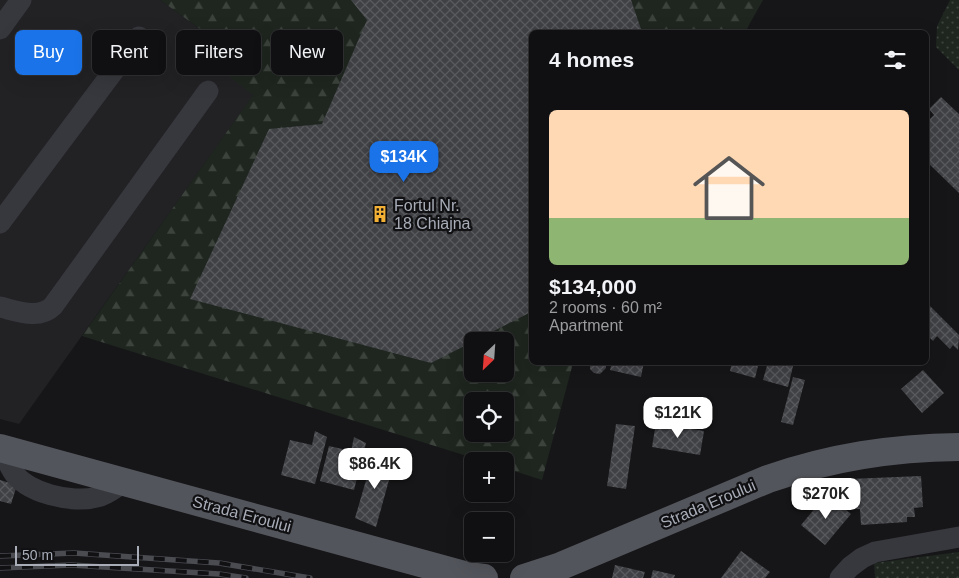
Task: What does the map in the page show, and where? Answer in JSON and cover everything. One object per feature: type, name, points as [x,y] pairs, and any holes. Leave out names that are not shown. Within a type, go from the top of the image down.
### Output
[{"type":"main road","name":"Strada Eroului","points":[[524,578],[561,566],[768,479],[799,468],[857,455],[959,447]]},
{"type":"main road","name":"Strada Eroului","points":[[2,448],[459,573],[484,578]]},
{"type":"lane","points":[[0,29],[21,0]]},
{"type":"lane","points":[[0,223],[111,75]]},
{"type":"lane","points":[[0,307],[36,314],[46,312],[53,306],[208,90]]},
{"type":"lane","points":[[840,578],[862,558],[875,552],[959,537]]},
{"type":"shaded area","points":[[0,0],[160,0],[202,30],[176,30],[176,75],[248,75],[254,94],[19,424],[0,419]]},
{"type":"green space","name":"Fortul Nr. 18 Chiajna","points":[[160,0],[763,0],[746,30],[529,30],[529,365],[572,365],[542,480],[514,471],[514,452],[464,452],[464,455],[82,336],[253,95],[230,77],[232,75],[261,75],[261,30],[202,30]]},
{"type":"green space","points":[[950,0],[959,0],[959,70],[936,47],[937,26]]},
{"type":"green space","points":[[959,552],[959,578],[875,578],[874,563]]},
{"type":"building","name":"Fortul Nr. 18 Chiajna","points":[[351,0],[631,0],[641,30],[529,30],[529,313],[492,332],[464,332],[464,346],[431,363],[190,299],[269,129],[322,124],[367,20]]},
{"type":"building","points":[[941,97],[959,114],[959,193],[929,164],[929,120],[934,115],[929,109]]},
{"type":"building","points":[[929,305],[959,335],[958,350],[953,345],[950,349],[937,336],[933,341],[929,337]]},
{"type":"building","points":[[590,365],[606,365],[606,368],[600,374],[594,373],[590,369]]},
{"type":"building","points":[[611,365],[643,365],[641,377],[610,370]]},
{"type":"building","points":[[731,365],[758,365],[755,378],[730,371]]},
{"type":"building","points":[[767,365],[793,365],[788,387],[763,380]]},
{"type":"building","points":[[923,370],[944,393],[922,413],[901,389]]},
{"type":"building","points":[[793,377],[805,380],[793,425],[781,422]]},
{"type":"building","points":[[656,423],[704,431],[700,455],[652,447]]},
{"type":"building","points":[[616,424],[635,426],[626,489],[607,486]]},
{"type":"building","points":[[315,431],[327,437],[315,484],[281,475],[290,440],[312,445]]},
{"type":"building","points":[[354,437],[366,443],[354,490],[320,481],[329,446],[351,451]]},
{"type":"building","points":[[374,453],[394,462],[376,527],[355,518]]},
{"type":"building","points":[[921,476],[923,507],[914,508],[915,517],[907,517],[907,522],[861,525],[860,509],[850,509],[849,479]]},
{"type":"building","points":[[0,480],[17,485],[11,504],[0,501]]},
{"type":"building","points":[[827,494],[851,514],[825,545],[801,525]]},
{"type":"building","points":[[741,551],[770,572],[765,578],[721,578]]},
{"type":"building","points":[[615,565],[645,572],[643,578],[612,578]]},
{"type":"building","points":[[653,570],[675,575],[674,578],[651,578]]},
{"type":"railway","points":[[0,556],[74,553],[219,563],[310,578]]},
{"type":"railway","points":[[0,568],[71,565],[219,574],[246,578]]},
{"type":"place","name":"Fortul Nr. 18 Chiajna","points":[[380,214]]}]
